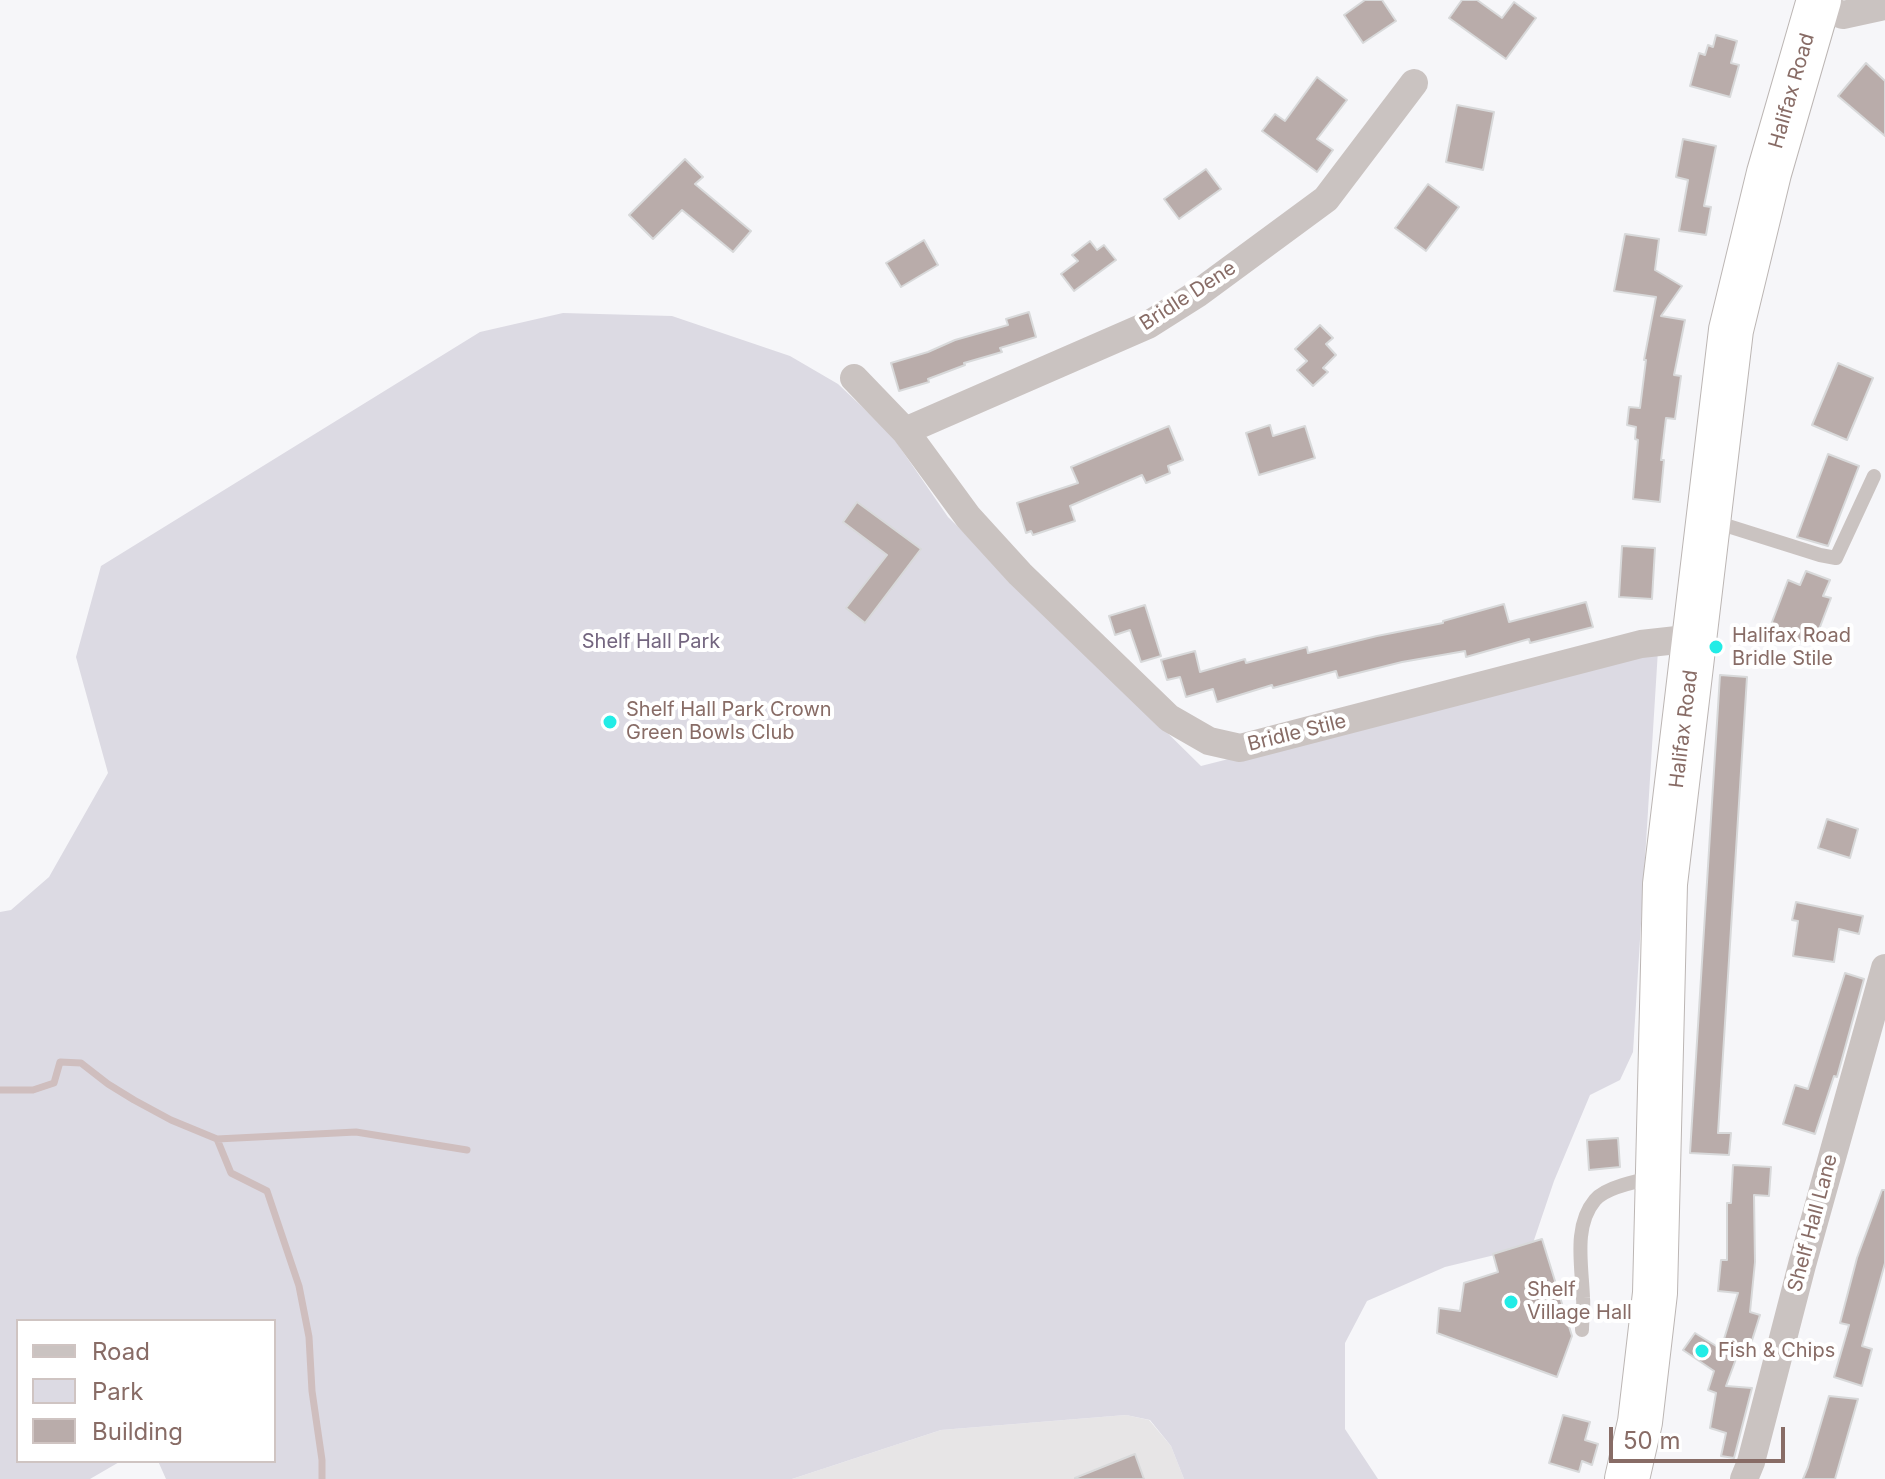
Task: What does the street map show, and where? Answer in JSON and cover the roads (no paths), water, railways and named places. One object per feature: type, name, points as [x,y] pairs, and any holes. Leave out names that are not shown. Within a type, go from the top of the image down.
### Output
[{"type":"highway","name":"Halifax Road","points":[[1627,1479],[1640,1422],[1655,1293],[1665,884],[1731,330],[1769,173],[1818,3]]},
{"type":"street","points":[[1818,3],[1843,15],[1885,6]]},
{"type":"street","name":"Bridle Dene","points":[[905,431],[1148,325],[1197,294],[1326,199],[1414,83]]},
{"type":"street","name":"Bridle Stile","points":[[854,378],[905,431],[968,517],[1020,574],[1169,718],[1209,741],[1240,748],[1641,644],[1695,638]]},
{"type":"street","name":"Shelf Hall Lane","points":[[1744,1479],[1885,968]]},
{"type":"lane","points":[[1709,521],[1836,558],[1874,476]]},
{"type":"lane","points":[[1582,1330],[1580,1245],[1585,1218],[1596,1198],[1623,1185],[1658,1177]]},
{"type":"waterway","points":[[0,1090],[33,1090],[54,1083],[60,1062],[81,1063],[134,1100],[217,1139],[231,1173],[267,1191],[299,1286],[309,1337],[322,1479]]},
{"type":"waterway","points":[[217,1139],[356,1132],[467,1150]]},
{"type":"place","name":"Halifax Road Bridle Stile","points":[[1716,647]]},
{"type":"place","name":"Shelf Hall Park Crown Green Bowls Club","points":[[610,722]]},
{"type":"place","name":"Shelf Village Hall","points":[[1511,1302]]},
{"type":"place","name":"Fish & Chips","points":[[1702,1351]]},
{"type":"park label","name":"Shelf Hall Park","points":[[651,642]]}]
